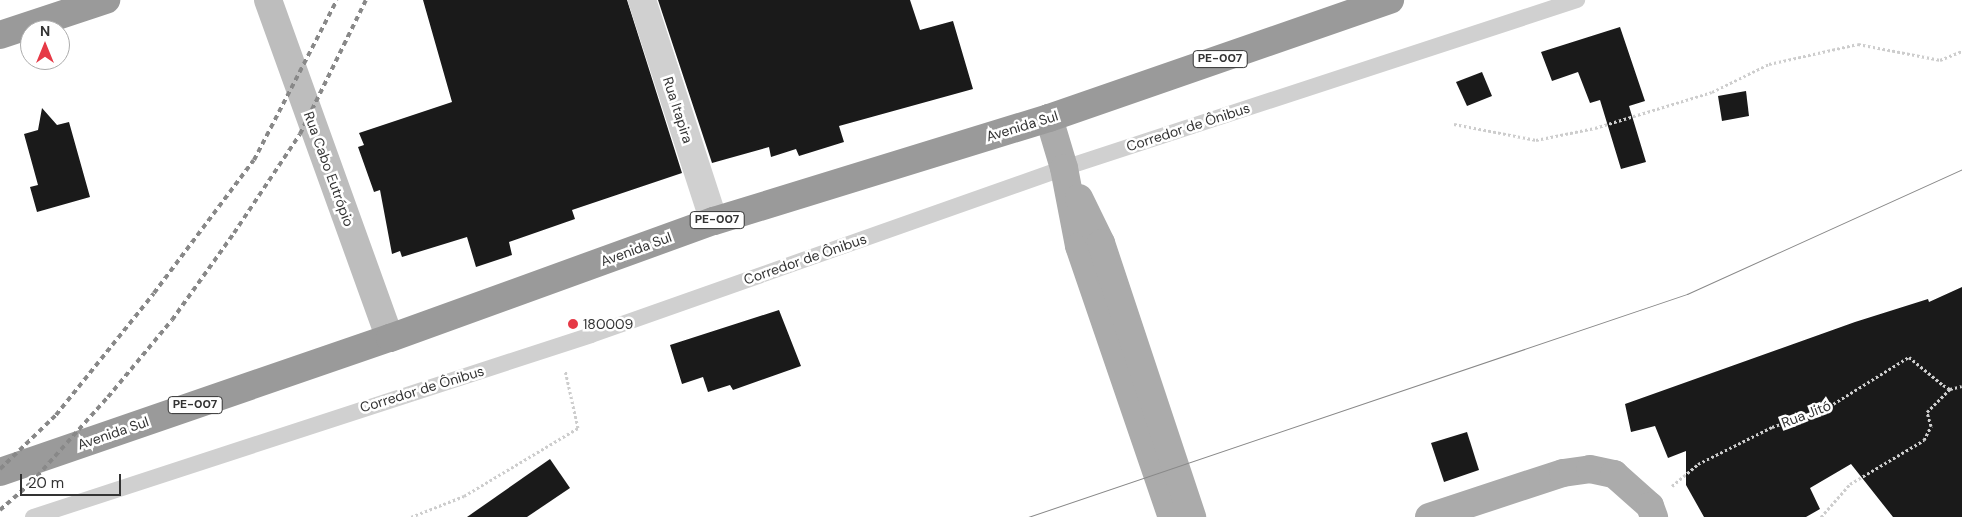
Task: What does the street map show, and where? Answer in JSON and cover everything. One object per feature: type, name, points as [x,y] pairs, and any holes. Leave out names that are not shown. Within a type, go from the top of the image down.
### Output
[{"type":"highway","points":[[0,35],[106,0]]},
{"type":"highway","name":"Avenida Sul","points":[[0,472],[390,338],[714,220],[1049,118],[1390,0]]},
{"type":"main road","points":[[1049,118],[1064,168],[1079,246],[1172,517]]},
{"type":"main road","points":[[1064,168],[1101,243],[1192,517]]},
{"type":"main road","points":[[1429,517],[1563,473],[1590,469],[1614,474],[1652,512]]},
{"type":"street","name":"Rua Cabo Eutrópio","points":[[268,0],[390,338]]},
{"type":"street","name":"Rua Itapira","points":[[642,0],[714,220]]},
{"type":"lane","name":"Corredor de Ônibus","points":[[33,517],[556,346],[1064,168],[1577,0]]},
{"type":"path","points":[[1454,124],[1536,140],[1595,128],[1712,92],[1769,64],[1858,44],[1940,60],[1962,51]]},
{"type":"path","points":[[411,517],[464,496],[578,428],[556,346]]},
{"type":"path","name":"Rua Jitó","points":[[1652,512],[1698,464],[1772,427],[1825,409],[1909,358],[1950,389]]},
{"type":"path","points":[[1821,517],[1850,484],[1924,440],[1931,426],[1927,412],[1950,389],[1962,386]]},
{"type":"building","points":[[423,0],[627,0],[682,173],[572,210],[575,219],[509,242],[512,255],[476,267],[467,237],[402,257],[400,251],[392,254],[380,190],[374,192],[358,147],[364,145],[359,133],[452,102]]},
{"type":"building","points":[[658,0],[910,0],[920,30],[953,21],[973,89],[839,126],[844,142],[799,156],[796,149],[771,157],[769,147],[712,163]]},
{"type":"building","points":[[1620,27],[1645,101],[1629,106],[1646,162],[1621,169],[1600,100],[1590,103],[1578,72],[1552,81],[1541,52]]},
{"type":"building","points":[[1482,72],[1492,96],[1467,106],[1456,82]]},
{"type":"building","points":[[1746,91],[1749,116],[1722,121],[1718,96]]},
{"type":"building","points":[[42,108],[57,125],[69,122],[90,197],[37,212],[30,187],[38,185],[24,134],[38,130]]},
{"type":"building","points":[[1962,287],[1962,517],[1893,517],[1851,464],[1810,488],[1820,509],[1806,517],[1704,517],[1686,485],[1686,451],[1668,458],[1655,426],[1631,432],[1625,404],[1855,322],[1928,299],[1929,302]]},
{"type":"building","points":[[779,310],[801,366],[733,390],[730,385],[708,392],[703,377],[682,384],[670,345]]},
{"type":"building","points":[[1467,432],[1479,470],[1444,482],[1431,443]]},
{"type":"building","points":[[550,459],[570,488],[527,517],[467,517]]},
{"type":"tram line","points":[[1028,517],[1687,294],[1962,169]]},
{"type":"railway","points":[[0,469],[56,415],[154,293],[254,160],[337,0]]},
{"type":"railway","points":[[0,510],[31,483],[108,397],[172,320],[234,233],[300,134],[366,0]]},
{"type":"place","name":"180009","points":[[573,324]]}]
